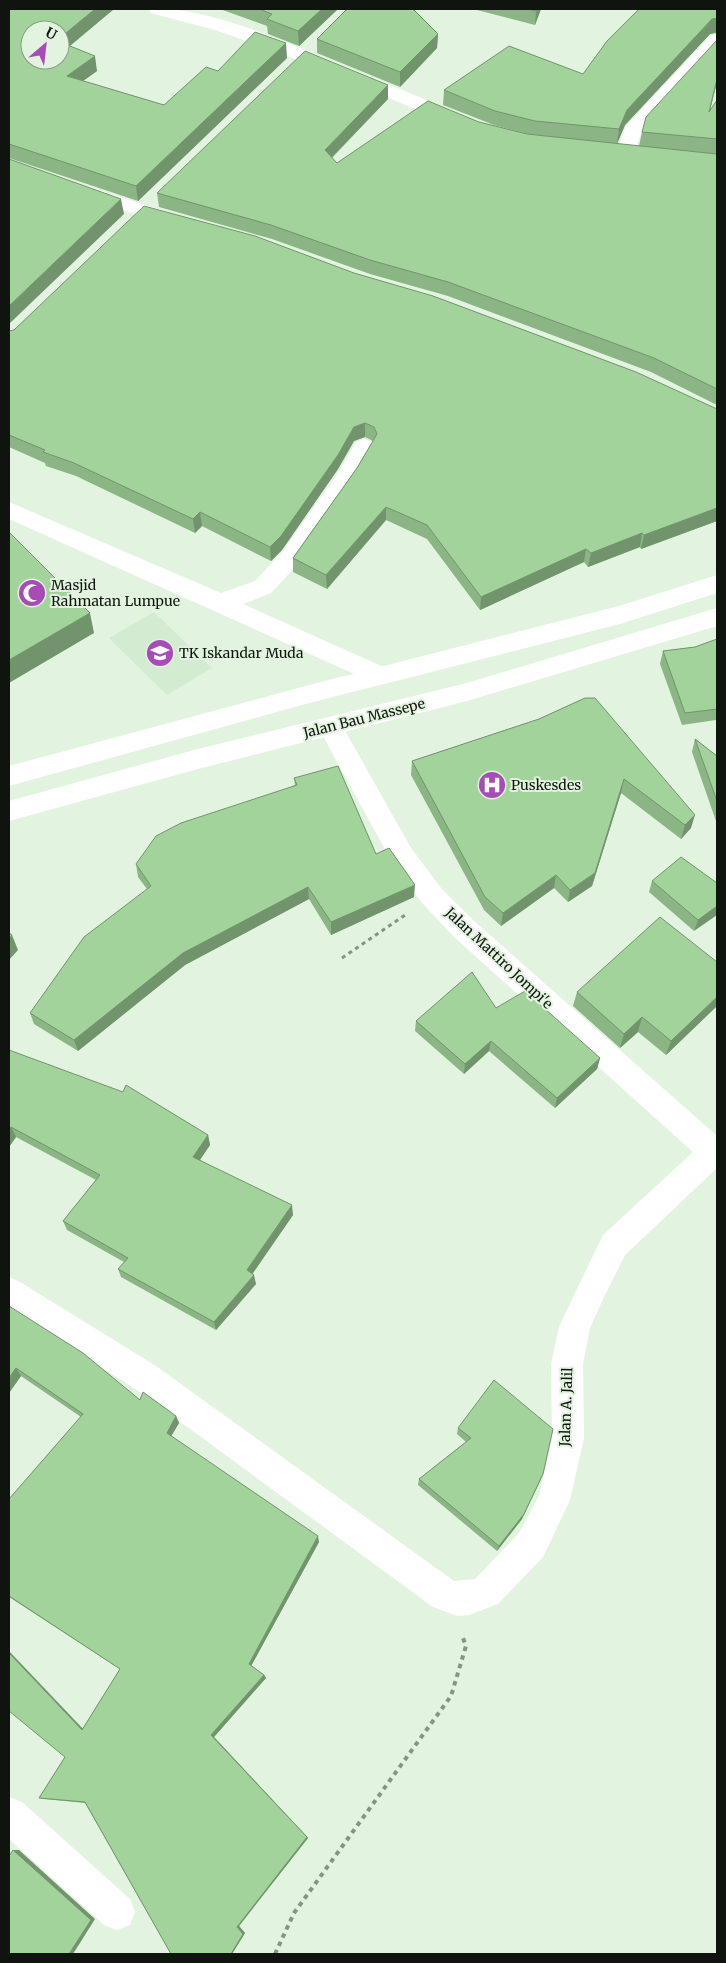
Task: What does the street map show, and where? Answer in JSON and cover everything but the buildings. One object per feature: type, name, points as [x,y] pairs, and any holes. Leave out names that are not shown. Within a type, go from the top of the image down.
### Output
[{"type":"main road","points":[[157,9],[221,26],[279,46],[301,57],[469,124]]},
{"type":"main road","points":[[606,150],[634,153],[633,130],[717,39]]},
{"type":"main road","points":[[287,70],[315,43]]},
{"type":"main road","points":[[71,186],[142,211],[198,227]]},
{"type":"main road","points":[[220,603],[263,587],[291,557],[348,475],[364,447]]},
{"type":"main road","points":[[9,510],[220,603],[379,676]]},
{"type":"main road","points":[[9,776],[379,676],[602,620],[717,584]]},
{"type":"main road","name":"Jalan Bau Massepe","points":[[9,811],[198,758],[467,692],[717,617]]},
{"type":"main road","name":"Jalan Mattiro Jompi'e","points":[[330,727],[402,856],[432,896],[463,928],[715,1151]]},
{"type":"main road","name":"Jalan A. Jalil","points":[[445,1595],[457,1600],[486,1592],[532,1545],[554,1500],[568,1438],[567,1364],[575,1327],[593,1286],[614,1245],[715,1151]]},
{"type":"main road","points":[[9,1292],[145,1377],[445,1595]]},
{"type":"main road","points":[[9,1815],[117,1912]]},
{"type":"path","points":[[342,958],[432,896]]},
{"type":"path","points":[[275,1954],[294,1913],[451,1696],[466,1646],[445,1595]]},
{"type":"shaded area","name":"TK Iskandar Muda","points":[[154,612],[212,668],[167,695],[109,638]]},
{"type":"place","name":"Masjid Rahmatan Lumpue","points":[[32,593]]},
{"type":"place","name":"TK Iskandar Muda","points":[[160,653]]},
{"type":"place","name":"Puskesdes","points":[[492,785]]}]
